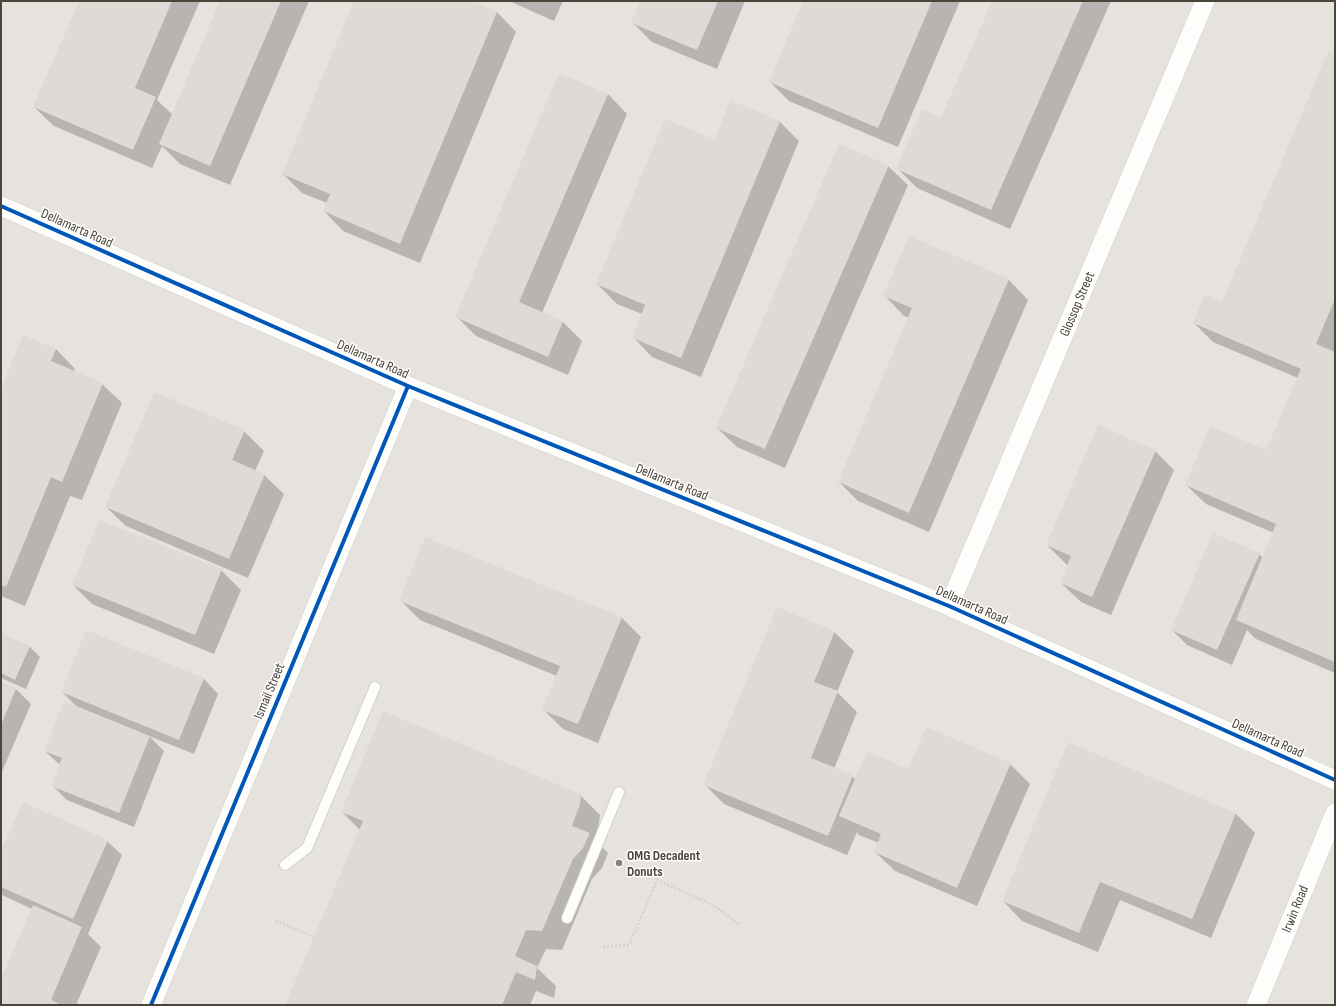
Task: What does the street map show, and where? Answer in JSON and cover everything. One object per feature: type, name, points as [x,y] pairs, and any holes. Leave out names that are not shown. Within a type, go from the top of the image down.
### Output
[{"type":"street","name":"Glossop Street","points":[[949,606],[1205,1]]},
{"type":"street","name":"Dellamarta Road","points":[[1,206],[408,386],[949,606],[1335,780]]},
{"type":"street","name":"Ismail Street","points":[[151,1005],[408,386]]},
{"type":"street","name":"Irwin Road","points":[[1256,1005],[1335,813]]},
{"type":"lane","points":[[285,865],[307,848],[375,687]]},
{"type":"lane","points":[[567,918],[619,792]]},
{"type":"path","points":[[603,947],[629,945],[657,880],[714,905],[739,924]]},
{"type":"path","points":[[276,921],[314,937]]},
{"type":"shaded area","points":[[1,1],[1335,1],[1335,1005],[1,1005]]},
{"type":"building","points":[[79,1],[172,1],[135,88],[156,97],[133,150],[33,107]]},
{"type":"building","points":[[220,1],[281,1],[210,166],[159,144]]},
{"type":"building","points":[[354,1],[472,1],[497,12],[400,244],[323,211],[330,194],[282,174]]},
{"type":"building","points":[[640,1],[718,1],[697,50],[631,23]]},
{"type":"building","points":[[803,1],[932,1],[878,128],[769,82]]},
{"type":"building","points":[[992,1],[1083,1],[991,210],[896,169],[922,109],[941,118]]},
{"type":"building","points":[[1328,52],[1335,55],[1335,299],[1316,344],[1335,352],[1335,662],[1236,620],[1276,524],[1185,485],[1210,426],[1266,450],[1301,369],[1193,323],[1205,294],[1222,302]]},
{"type":"building","points":[[559,73],[608,94],[519,302],[563,321],[548,357],[455,317]]},
{"type":"building","points":[[731,100],[780,121],[681,358],[632,338],[645,305],[596,284],[665,119],[714,139]]},
{"type":"building","points":[[839,144],[889,165],[765,449],[716,428]]},
{"type":"building","points":[[909,236],[1009,279],[909,513],[838,482],[912,308],[883,296]]},
{"type":"building","points":[[23,335],[56,349],[51,361],[103,383],[62,482],[51,477],[6,587],[1,585],[1,389]]},
{"type":"building","points":[[154,392],[245,430],[232,460],[265,474],[229,559],[105,507]]},
{"type":"building","points":[[1098,425],[1156,450],[1092,597],[1060,583],[1071,556],[1046,545]]},
{"type":"building","points":[[99,520],[222,569],[195,635],[72,585]]},
{"type":"building","points":[[1213,533],[1260,553],[1217,650],[1171,630]]},
{"type":"building","points":[[425,537],[622,617],[578,724],[542,710],[560,666],[399,601]]},
{"type":"building","points":[[777,607],[835,631],[814,682],[838,691],[811,758],[853,775],[828,836],[703,785]]},
{"type":"building","points":[[86,630],[204,678],[179,740],[61,692]]},
{"type":"building","points":[[1,633],[30,646],[15,680],[1,673]]},
{"type":"building","points":[[1,682],[16,689],[1,725]]},
{"type":"building","points":[[64,701],[150,736],[119,813],[51,786],[62,758],[44,751]]},
{"type":"building","points":[[383,711],[581,794],[580,804],[572,826],[590,833],[583,848],[573,859],[542,931],[526,930],[515,956],[537,966],[535,980],[516,972],[502,1005],[285,1005],[363,821],[341,812]]},
{"type":"building","points":[[926,727],[1011,763],[957,888],[874,852],[881,834],[839,816],[867,751],[908,769]]},
{"type":"building","points":[[1068,742],[1236,813],[1192,919],[1100,882],[1079,933],[1002,901]]},
{"type":"building","points":[[23,802],[108,840],[73,919],[1,887],[1,851]]},
{"type":"building","points":[[33,905],[82,927],[51,1000],[62,1005],[1,1005],[1,977]]},
{"type":"cycle path","points":[[1,206],[408,386],[949,606],[1335,780]]},
{"type":"cycle path","points":[[151,1005],[408,386]]},
{"type":"place","name":"OMG Decadent Donuts","points":[[619,863]]}]
